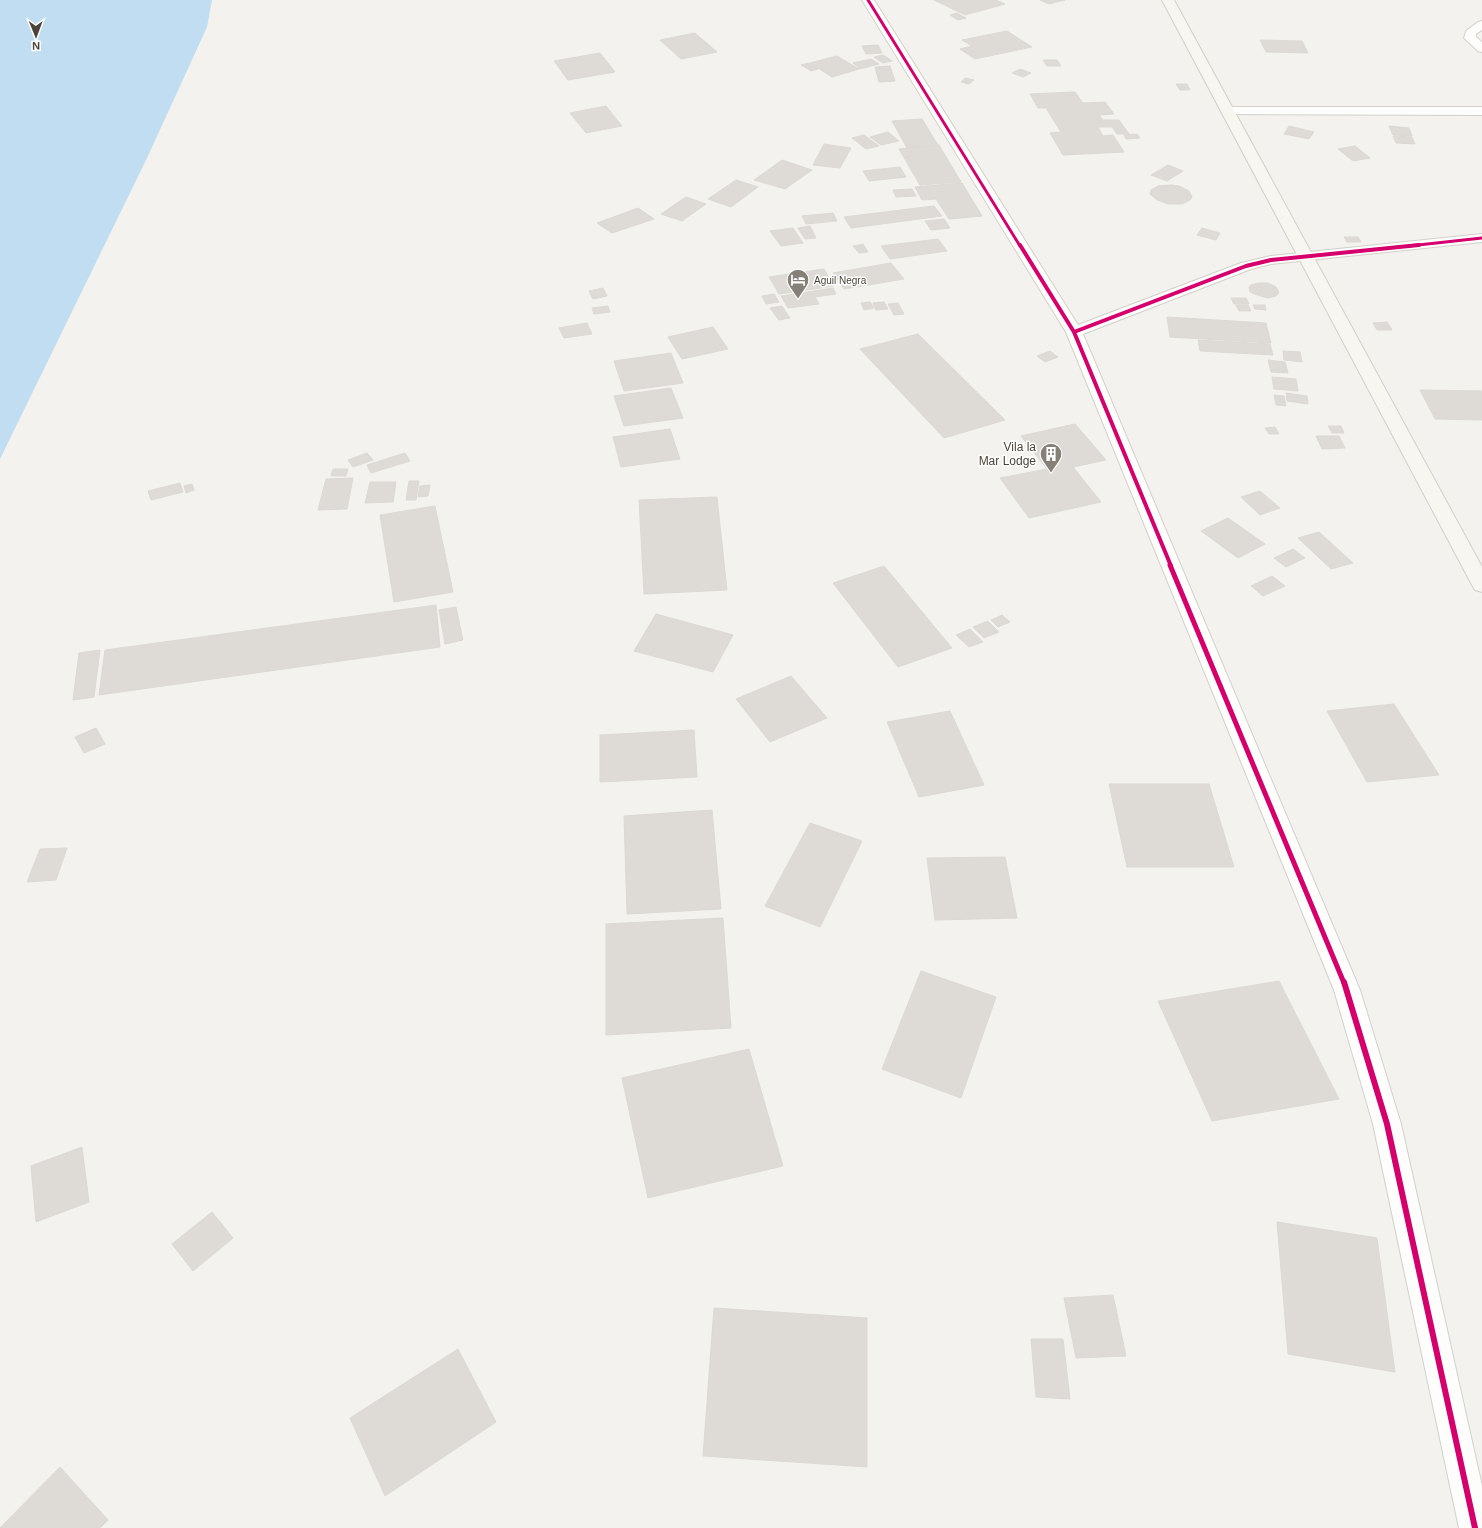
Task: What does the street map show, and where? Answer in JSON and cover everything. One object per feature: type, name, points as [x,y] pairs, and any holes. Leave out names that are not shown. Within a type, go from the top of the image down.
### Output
[{"type":"main road","points":[[1168,0],[1482,585]]},
{"type":"street","points":[[868,0],[1074,332],[1347,990],[1387,1124],[1475,1528]]},
{"type":"street","points":[[1482,24],[1470,33],[1470,38],[1482,48]]},
{"type":"street","points":[[1228,112],[1482,110]]},
{"type":"street","points":[[1074,332],[1246,266],[1271,260],[1305,255],[1482,238]]},
{"type":"water","points":[[0,0],[212,0],[207,27],[147,158],[0,459]]},
{"type":"building","points":[[934,0],[996,0],[1005,4],[965,15]]},
{"type":"building","points":[[1040,0],[1065,0],[1049,4]]},
{"type":"building","points":[[957,13],[966,18],[958,20],[950,15]]},
{"type":"building","points":[[1007,31],[1032,47],[975,59],[960,49],[972,46],[962,40]]},
{"type":"building","points":[[695,33],[717,52],[681,59],[660,40]]},
{"type":"building","points":[[1260,40],[1302,41],[1308,53],[1266,52]]},
{"type":"building","points":[[878,45],[882,53],[866,54],[862,46]]},
{"type":"building","points":[[600,53],[615,72],[568,80],[554,61]]},
{"type":"building","points":[[883,55],[892,61],[883,63],[874,57]]},
{"type":"building","points":[[837,56],[859,69],[832,77],[810,63]]},
{"type":"building","points":[[871,59],[879,64],[860,69],[853,63]]},
{"type":"building","points":[[1043,60],[1057,60],[1061,66],[1047,66]]},
{"type":"building","points":[[808,63],[818,69],[811,71],[801,65]]},
{"type":"building","points":[[890,66],[895,81],[879,82],[875,67]]},
{"type":"building","points":[[1020,69],[1031,73],[1023,77],[1012,73]]},
{"type":"building","points":[[965,78],[974,80],[969,84],[961,82]]},
{"type":"building","points":[[1176,84],[1187,84],[1190,90],[1180,90]]},
{"type":"building","points":[[1075,92],[1083,103],[1105,102],[1114,114],[1099,115],[1103,120],[1119,120],[1129,134],[1117,134],[1112,127],[1098,127],[1103,136],[1113,135],[1124,152],[1063,155],[1050,133],[1061,132],[1046,108],[1038,108],[1030,94]]},
{"type":"building","points":[[606,106],[622,126],[586,133],[570,113]]},
{"type":"building","points":[[922,119],[938,145],[907,148],[892,121]]},
{"type":"building","points":[[1289,126],[1314,132],[1309,139],[1284,134]]},
{"type":"building","points":[[1389,126],[1409,128],[1412,136],[1393,135]]},
{"type":"building","points":[[888,132],[899,141],[881,145],[870,137]]},
{"type":"building","points":[[1137,134],[1140,138],[1126,139],[1124,135]]},
{"type":"building","points":[[864,135],[879,146],[866,149],[852,138]]},
{"type":"building","points":[[1393,136],[1412,137],[1415,144],[1396,143]]},
{"type":"building","points":[[824,144],[851,148],[840,168],[813,165]]},
{"type":"building","points":[[939,145],[961,182],[920,185],[899,149]]},
{"type":"building","points":[[1355,146],[1370,158],[1353,161],[1338,149]]},
{"type":"building","points":[[782,160],[812,170],[785,189],[754,180]]},
{"type":"building","points":[[1168,165],[1183,171],[1167,181],[1151,175]]},
{"type":"building","points":[[900,167],[906,177],[869,181],[863,171]]},
{"type":"building","points":[[736,180],[758,187],[731,207],[708,199]]},
{"type":"building","points":[[962,183],[982,216],[949,219],[936,199],[922,200],[915,187]]},
{"type":"building","points":[[1158,186],[1179,186],[1189,191],[1192,197],[1190,200],[1182,204],[1169,204],[1157,200],[1150,194],[1151,190]]},
{"type":"building","points":[[912,189],[916,196],[896,197],[893,190]]},
{"type":"building","points":[[686,197],[706,204],[682,221],[661,214]]},
{"type":"building","points":[[934,206],[942,216],[851,228],[844,217]]},
{"type":"building","points":[[638,208],[654,219],[612,233],[597,223]]},
{"type":"building","points":[[833,213],[837,221],[806,224],[802,216]]},
{"type":"building","points":[[944,219],[950,228],[931,230],[925,221]]},
{"type":"building","points":[[810,226],[816,238],[805,239],[798,228]]},
{"type":"building","points":[[793,228],[803,243],[781,246],[770,231]]},
{"type":"building","points":[[1202,228],[1220,233],[1216,240],[1197,235]]},
{"type":"building","points":[[1344,237],[1358,237],[1361,242],[1347,242]]},
{"type":"building","points":[[938,239],[947,251],[890,259],[881,246]]},
{"type":"building","points":[[863,244],[868,252],[859,253],[853,246]]},
{"type":"building","points":[[891,263],[904,279],[844,289],[833,273]]},
{"type":"building","points":[[824,269],[834,286],[779,294],[769,277]]},
{"type":"building","points":[[1258,283],[1268,283],[1276,287],[1279,292],[1276,296],[1268,298],[1250,292],[1249,287]]},
{"type":"building","points":[[603,288],[607,296],[593,299],[589,291]]},
{"type":"building","points":[[833,288],[836,294],[815,297],[819,304],[788,308],[781,296]]},
{"type":"building","points":[[774,294],[779,302],[766,304],[762,296]]},
{"type":"building","points":[[1231,298],[1246,298],[1249,304],[1234,304]]},
{"type":"building","points":[[870,302],[874,308],[864,310],[861,303]]},
{"type":"building","points":[[884,302],[888,309],[876,310],[873,303]]},
{"type":"building","points":[[898,303],[904,314],[894,315],[888,304]]},
{"type":"building","points":[[1236,305],[1248,305],[1251,311],[1239,311]]},
{"type":"building","points":[[1253,305],[1265,305],[1266,310],[1255,309]]},
{"type":"building","points":[[608,306],[610,312],[594,314],[592,308]]},
{"type":"building","points":[[782,306],[790,318],[779,320],[770,308]]},
{"type":"building","points":[[1167,317],[1266,323],[1271,343],[1170,337]]},
{"type":"building","points":[[1387,322],[1392,330],[1377,330],[1373,323]]},
{"type":"building","points":[[587,323],[592,334],[564,338],[559,328]]},
{"type":"building","points":[[713,327],[728,349],[682,359],[668,337]]},
{"type":"building","points":[[918,334],[1005,420],[944,438],[860,349]]},
{"type":"building","points":[[1198,340],[1270,344],[1273,355],[1200,351]]},
{"type":"building","points":[[1050,351],[1058,357],[1045,362],[1037,356]]},
{"type":"building","points":[[1283,351],[1300,352],[1302,362],[1284,360]]},
{"type":"building","points":[[671,353],[683,383],[624,391],[614,361]]},
{"type":"building","points":[[1268,360],[1285,362],[1288,373],[1271,372]]},
{"type":"building","points":[[1272,377],[1296,379],[1298,391],[1274,389]]},
{"type":"building","points":[[671,388],[683,418],[624,426],[614,396]]},
{"type":"building","points":[[1420,390],[1482,391],[1482,420],[1435,419]]},
{"type":"building","points":[[1286,393],[1307,396],[1308,404],[1287,401]]},
{"type":"building","points":[[1274,395],[1284,396],[1286,406],[1276,405]]},
{"type":"building","name":"Vila la Mar Lodge","points":[[1075,424],[1106,460],[1073,467],[1101,502],[1029,518],[1000,478],[1047,469],[1021,436]]},
{"type":"building","points":[[1328,426],[1341,426],[1344,433],[1332,433]]},
{"type":"building","points":[[1275,427],[1279,434],[1269,434],[1265,428]]},
{"type":"building","points":[[670,429],[680,459],[621,467],[613,437]]},
{"type":"building","points":[[1316,436],[1339,436],[1345,448],[1322,449]]},
{"type":"building","points":[[367,453],[373,460],[353,467],[348,460]]},
{"type":"building","points":[[405,453],[410,461],[371,473],[367,465]]},
{"type":"building","points":[[333,469],[348,469],[346,476],[331,476]]},
{"type":"building","points":[[353,478],[347,509],[318,510],[326,479]]},
{"type":"building","points":[[409,481],[419,481],[416,500],[406,500]]},
{"type":"building","points":[[370,482],[396,482],[393,502],[365,503]]},
{"type":"building","points":[[180,483],[183,492],[151,500],[148,491]]},
{"type":"building","points":[[192,484],[194,490],[186,493],[184,486]]},
{"type":"building","points":[[430,485],[428,496],[418,497],[420,486]]},
{"type":"building","points":[[1260,491],[1280,508],[1260,515],[1241,497]]},
{"type":"building","points":[[717,497],[727,590],[644,594],[639,500]]},
{"type":"building","points":[[435,506],[453,592],[394,602],[380,515]]},
{"type":"building","points":[[1228,518],[1265,544],[1238,558],[1201,531]]},
{"type":"building","points":[[1319,532],[1353,563],[1331,569],[1298,538]]},
{"type":"building","points":[[1293,549],[1305,558],[1286,567],[1274,558]]},
{"type":"building","points":[[884,566],[952,648],[898,667],[833,583]]},
{"type":"building","points":[[1272,576],[1285,586],[1263,596],[1251,586]]},
{"type":"building","points":[[436,605],[440,647],[99,695],[105,650]]},
{"type":"building","points":[[456,607],[463,640],[445,644],[439,610]]},
{"type":"building","points":[[656,614],[733,635],[713,672],[634,651]]},
{"type":"building","points":[[1002,615],[1010,622],[998,627],[991,620]]},
{"type":"building","points":[[988,621],[999,632],[984,638],[973,627]]},
{"type":"building","points":[[970,629],[983,642],[969,647],[956,635]]},
{"type":"building","points":[[100,650],[94,697],[73,700],[79,653]]},
{"type":"building","points":[[791,676],[827,718],[770,742],[736,699]]},
{"type":"building","points":[[1394,704],[1439,775],[1367,782],[1327,711]]},
{"type":"building","points":[[950,711],[984,785],[919,797],[887,722]]},
{"type":"building","points":[[96,728],[105,744],[84,753],[75,737]]},
{"type":"building","points":[[694,730],[697,777],[600,782],[600,735]]},
{"type":"building","points":[[1109,784],[1209,784],[1234,867],[1127,867]]},
{"type":"building","points":[[712,810],[721,909],[627,914],[624,816]]},
{"type":"building","points":[[810,823],[862,841],[820,927],[765,906]]},
{"type":"building","points":[[67,848],[56,880],[27,882],[40,849]]},
{"type":"building","points":[[1005,857],[1017,918],[935,920],[927,858]]},
{"type":"building","points":[[723,918],[731,1028],[606,1035],[606,924]]},
{"type":"building","points":[[921,971],[996,997],[961,1098],[882,1069]]},
{"type":"building","points":[[1279,981],[1339,1099],[1212,1121],[1158,1001]]},
{"type":"building","points":[[749,1049],[783,1166],[648,1198],[622,1078]]},
{"type":"building","points":[[82,1147],[89,1202],[36,1222],[31,1166]]},
{"type":"building","points":[[212,1212],[233,1238],[193,1271],[172,1244]]},
{"type":"building","points":[[1277,1222],[1377,1238],[1395,1372],[1288,1354]]},
{"type":"building","points":[[1113,1295],[1126,1356],[1076,1358],[1064,1298]]},
{"type":"building","points":[[714,1308],[867,1318],[867,1467],[703,1456]]},
{"type":"building","points":[[1031,1339],[1063,1339],[1070,1399],[1036,1397]]},
{"type":"building","points":[[458,1349],[496,1422],[385,1496],[350,1418]]},
{"type":"building","points":[[60,1467],[108,1520],[100,1528],[0,1528]]},
{"type":"cycle path","points":[[868,0],[1074,332],[1347,990],[1387,1124],[1475,1528]]},
{"type":"cycle path","points":[[1074,332],[1246,266],[1271,260],[1482,238]]},
{"type":"place","name":"Aguil Negra","points":[[798,300]]},
{"type":"place","name":"Vila la Mar Lodge","points":[[1051,474]]}]
